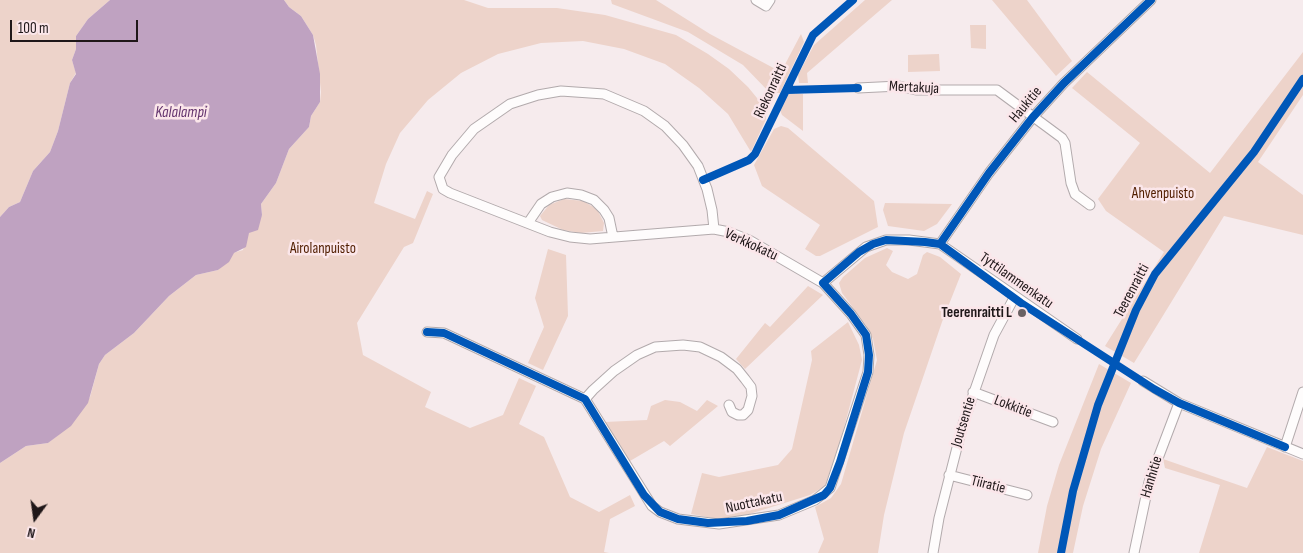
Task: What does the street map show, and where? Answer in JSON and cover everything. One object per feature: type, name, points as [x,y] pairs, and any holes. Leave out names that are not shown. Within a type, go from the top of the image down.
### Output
[{"type":"street","points":[[756,0],[766,6],[770,0]]},
{"type":"street","name":"Haukitie","points":[[940,244],[989,173],[1033,117],[1064,83],[1151,0]]},
{"type":"street","name":"Mertakuja","points":[[858,88],[900,86],[916,90],[998,90],[1062,138],[1065,143],[1071,183],[1075,194],[1090,205]]},
{"type":"street","name":"Verkkokatu","points":[[714,228],[707,189],[698,166],[683,145],[665,126],[644,111],[625,101],[604,94],[561,91],[538,95],[510,104],[474,129],[442,170],[440,183],[443,189],[450,194],[570,237],[590,239],[714,228],[748,240],[823,284]]},
{"type":"street","points":[[528,223],[541,204],[552,197],[567,193],[581,195],[594,200],[604,210],[609,218],[613,237]]},
{"type":"street","points":[[823,284],[859,252],[879,242],[909,240],[940,244]]},
{"type":"street","name":"Tyttilammenkatu","points":[[940,244],[1014,298],[1077,339]]},
{"type":"street","name":"Nuottakatu","points":[[585,399],[644,495],[652,506],[667,516],[708,524],[734,523],[779,514],[815,500],[824,495],[835,478],[868,372],[869,354],[866,335],[852,314],[823,284]]},
{"type":"street","name":"Joutsentie","points":[[933,553],[949,475],[973,392],[994,335],[1014,298]]},
{"type":"street","points":[[427,332],[444,333],[585,399],[592,390],[614,371],[637,355],[654,348],[683,345],[700,347],[721,357],[737,369],[751,387],[752,396],[748,410],[738,415],[732,412],[729,405]]},
{"type":"street","points":[[1143,382],[1180,403],[1303,454]]},
{"type":"street","name":"Lokkitie","points":[[973,392],[1053,422]]},
{"type":"street","points":[[1285,447],[1303,392]]},
{"type":"street","name":"Hanhitie","points":[[1134,553],[1150,482],[1180,403]]},
{"type":"street","name":"Tiiratie","points":[[949,475],[1027,495]]},
{"type":"green space","points":[[0,0],[110,0],[88,19],[76,36],[76,49],[72,60],[76,73],[70,83],[58,131],[50,152],[33,171],[20,202],[9,207],[0,217]]},
{"type":"green space","name":"Airolanpuisto","points":[[284,0],[464,0],[488,8],[557,8],[605,15],[676,35],[729,69],[748,87],[766,109],[766,119],[751,152],[728,114],[699,88],[665,64],[624,49],[583,41],[541,43],[498,54],[461,73],[428,100],[400,133],[386,164],[374,203],[415,219],[427,191],[433,194],[413,243],[404,247],[357,323],[363,355],[431,392],[425,407],[470,428],[503,415],[519,378],[536,386],[519,424],[544,437],[570,497],[599,512],[630,495],[635,506],[610,519],[604,552],[609,553],[0,553],[0,463],[26,446],[48,443],[59,434],[90,397],[99,364],[105,355],[134,333],[169,296],[196,275],[218,270],[233,253],[243,250],[246,237],[262,215],[261,204],[276,183],[289,149],[309,127],[311,116],[320,102],[321,92],[316,45],[313,35],[301,16],[289,7]]},
{"type":"green space","points":[[611,0],[656,0],[710,34],[781,72],[801,34],[804,42],[780,93],[770,93],[743,65],[688,32],[612,4]]},
{"type":"green space","points":[[865,0],[892,0],[807,73],[808,83],[799,83],[798,75],[814,45]]},
{"type":"green space","points":[[992,0],[1027,0],[1072,61],[1056,76]]},
{"type":"green space","points":[[970,25],[986,25],[986,49],[971,48]]},
{"type":"green space","name":"Ahvenpuisto","points":[[1303,52],[1303,95],[1258,162],[1303,195],[1303,235],[1224,216],[1134,363],[1105,346],[1164,252],[1106,211],[1098,199],[1140,143],[1072,88],[1087,72],[1210,173]]},
{"type":"green space","points":[[939,54],[940,71],[908,72],[908,55]]},
{"type":"green space","points":[[791,93],[803,94],[803,131],[782,115],[780,110],[787,95]]},
{"type":"green space","points":[[781,126],[788,128],[874,201],[878,227],[820,256],[816,256],[805,249],[820,225],[762,186],[754,165],[774,129]]},
{"type":"green space","points":[[564,199],[583,201],[597,209],[604,223],[603,231],[581,233],[563,230],[542,220],[540,216],[549,205]]},
{"type":"green space","points":[[885,203],[952,204],[937,224],[924,231],[888,226],[883,210]]},
{"type":"green space","points":[[887,248],[893,251],[886,265],[892,272],[908,279],[917,274],[923,255],[927,252],[940,257],[961,274],[942,322],[904,433],[884,515],[878,553],[818,553],[824,539],[815,507],[831,498],[841,484],[877,360],[873,339],[866,325],[842,293],[839,283],[843,277],[865,258]]},
{"type":"green space","points":[[548,249],[566,255],[568,316],[543,370],[528,363],[544,327],[535,298]]},
{"type":"green space","points":[[808,286],[823,295],[745,369],[736,359],[765,323],[770,327]]},
{"type":"green space","points":[[848,322],[859,345],[862,360],[842,435],[825,486],[810,495],[743,516],[718,519],[691,514],[702,473],[719,477],[778,465],[792,449],[812,360],[811,351]]},
{"type":"green space","points":[[1099,364],[1131,383],[1101,449],[1083,506],[1073,553],[1038,553],[1047,506],[1059,465]]},
{"type":"green space","points":[[665,400],[680,402],[697,411],[707,400],[718,406],[670,446],[664,441],[630,461],[605,422],[647,420],[651,406]]},
{"type":"green space","points":[[1267,447],[1303,461],[1303,553],[1199,553],[1220,485],[1165,468],[1163,459],[1247,488]]},
{"type":"water","name":"Kalalampi","points":[[110,0],[284,0],[289,7],[301,16],[313,35],[320,74],[320,102],[311,116],[309,127],[289,149],[276,183],[261,204],[262,215],[258,230],[249,233],[246,247],[234,253],[229,262],[218,270],[196,275],[169,296],[134,333],[105,355],[99,364],[88,403],[71,426],[48,443],[26,446],[0,463],[0,217],[9,207],[20,202],[33,171],[50,152],[58,131],[70,83],[76,74],[72,60],[76,49],[76,36],[88,19]]},
{"type":"cycle path","name":"Riekonraitti","points":[[703,180],[749,160],[755,154],[813,35],[853,0]]},
{"type":"cycle path","points":[[940,244],[989,173],[1033,117],[1064,83],[1151,0]]},
{"type":"cycle path","name":"Teerenraitti","points":[[1061,553],[1073,491],[1098,405],[1136,310],[1155,274],[1254,152],[1303,79]]},
{"type":"cycle path","name":"Riekonraitti","points":[[787,90],[858,88]]},
{"type":"cycle path","points":[[427,332],[444,333],[585,399],[644,495],[660,512],[678,519],[708,523],[747,521],[779,515],[824,495],[830,488],[840,462],[868,372],[869,355],[866,335],[851,314],[823,283],[859,252],[873,244],[886,240],[940,244],[1021,303],[1154,389],[1179,403],[1285,447]]},
{"type":"place","name":"Teerenraitti L","points":[[1022,313]]}]
